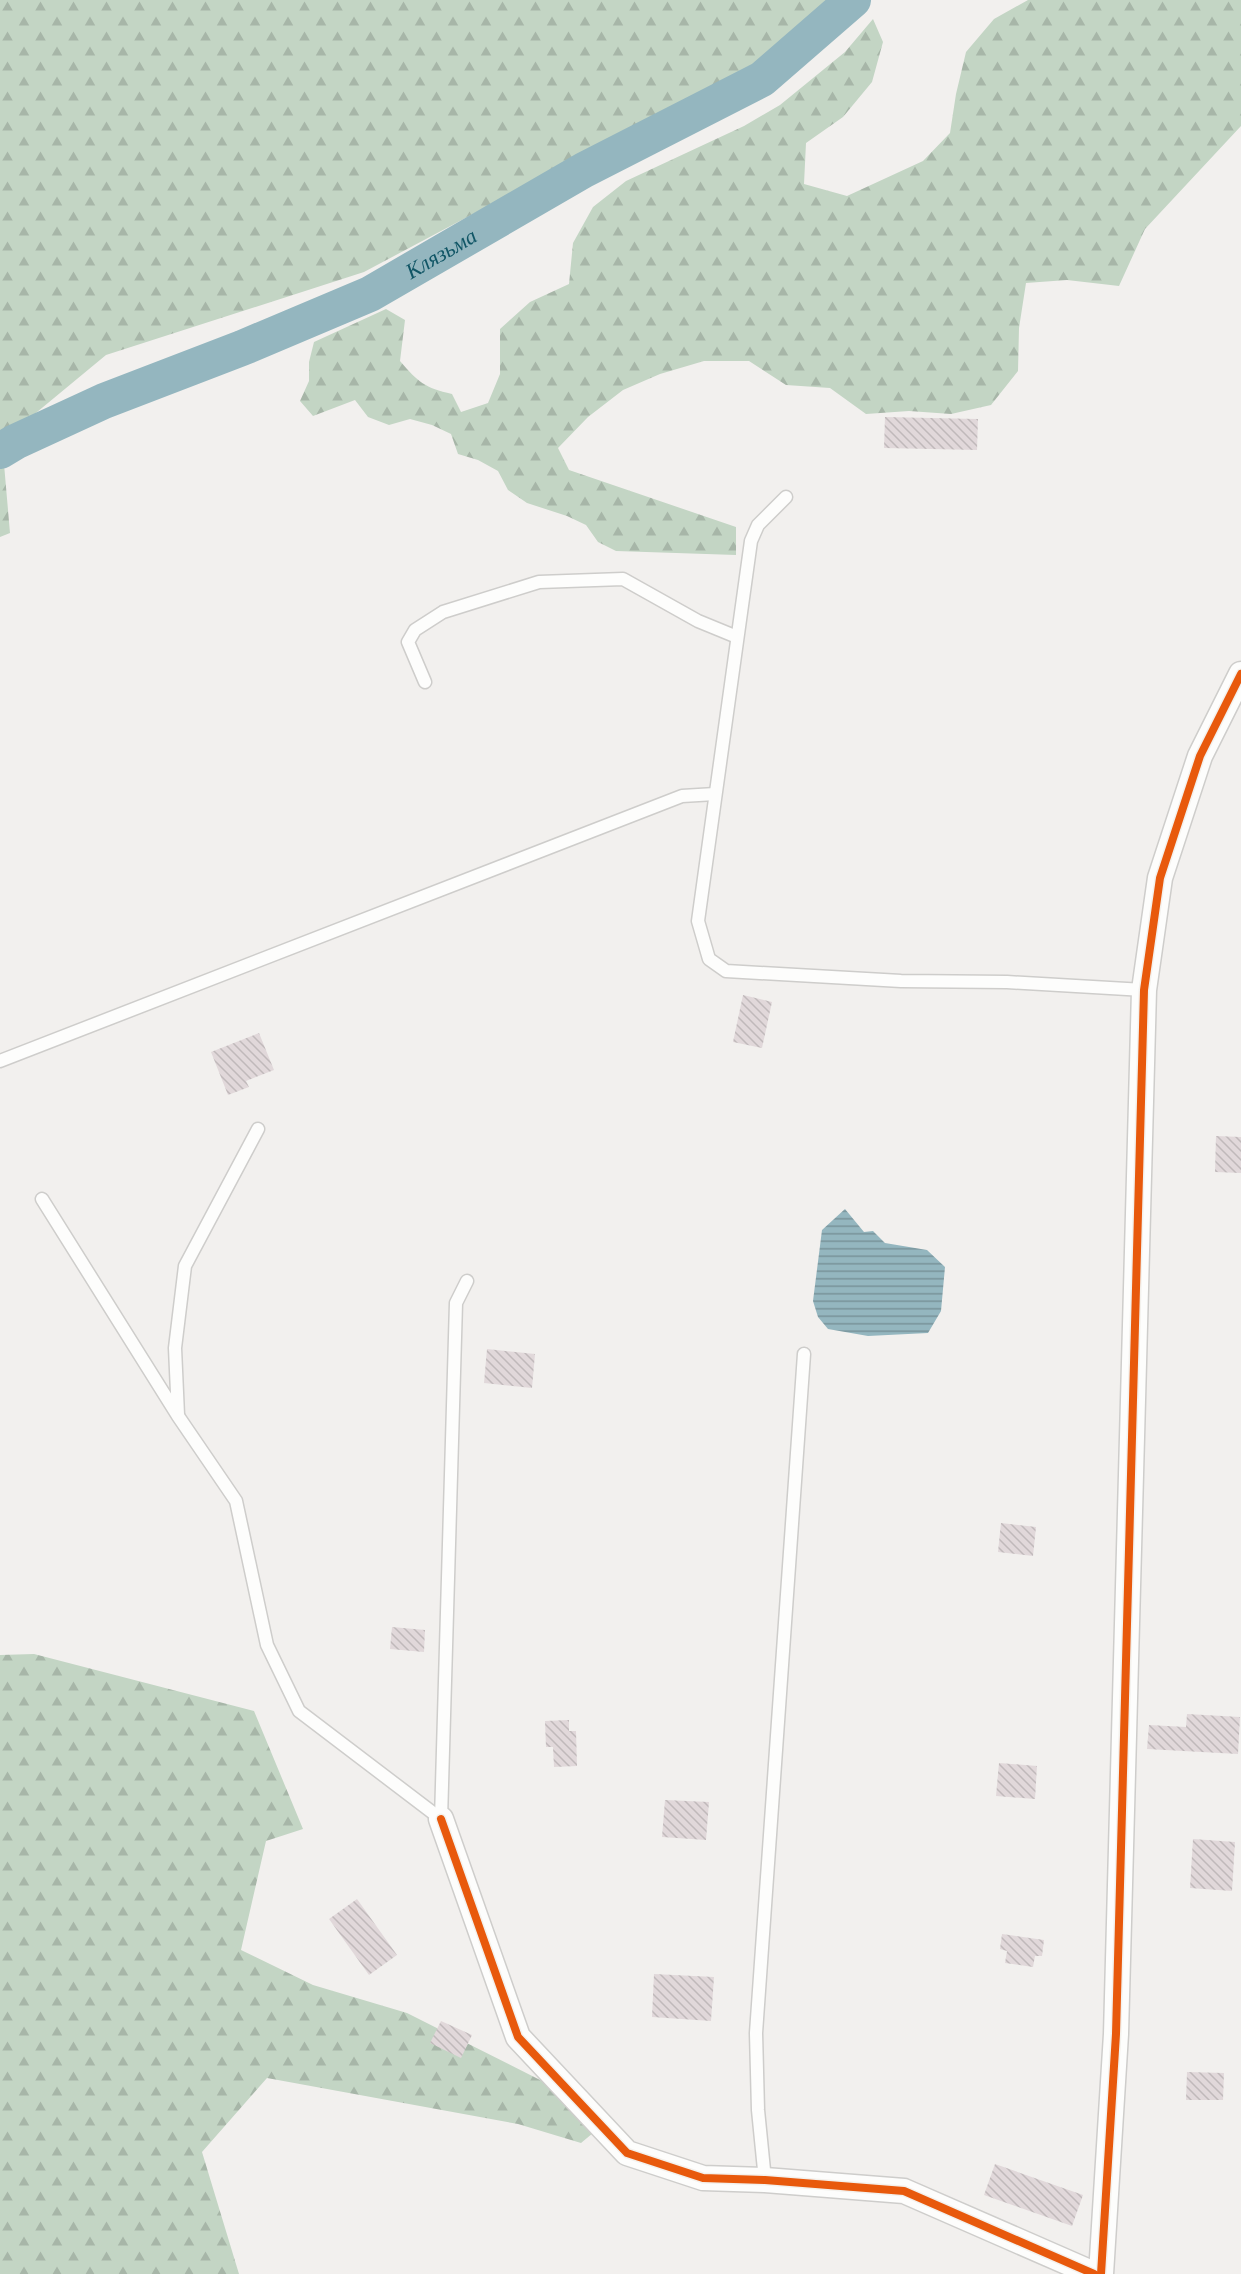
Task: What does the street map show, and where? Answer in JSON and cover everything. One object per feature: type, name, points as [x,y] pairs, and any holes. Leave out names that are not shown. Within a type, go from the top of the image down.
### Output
[{"type":"street","points":[[1101,2274],[1116,2034],[1144,990],[1160,878],[1200,756],[1240,676]]},
{"type":"street","points":[[441,1819],[518,2037],[627,2153],[703,2178],[765,2180],[904,2192],[1094,2274]]},
{"type":"lane","points":[[786,497],[758,525],[751,542],[698,921],[709,959],[726,971],[902,981],[1007,982],[1144,990]]},
{"type":"lane","points":[[425,682],[408,642],[415,630],[443,612],[539,582],[622,579],[698,621],[737,637]]},
{"type":"lane","points":[[0,1061],[682,796],[716,794]]},
{"type":"lane","points":[[178,1416],[175,1348],[185,1266],[258,1129]]},
{"type":"lane","points":[[42,1199],[178,1416],[236,1501],[267,1645],[298,1711],[441,1819]]},
{"type":"lane","points":[[441,1819],[456,1304],[467,1281]]},
{"type":"lane","points":[[765,2180],[758,2110],[756,2033],[804,1354]]},
{"type":"green space","points":[[0,0],[836,0],[768,57],[364,272],[106,355],[2,441],[10,533],[0,537]]},
{"type":"green space","points":[[1028,0],[1241,0],[1241,126],[1145,229],[1119,286],[1067,280],[1026,283],[1019,328],[1018,371],[991,405],[951,414],[909,411],[866,414],[830,388],[786,385],[749,361],[704,361],[660,374],[623,390],[588,417],[558,448],[569,470],[736,527],[736,555],[616,551],[598,542],[586,525],[527,503],[508,490],[498,471],[478,460],[458,454],[451,434],[432,425],[410,419],[389,425],[368,417],[355,400],[313,416],[300,401],[309,381],[309,362],[314,342],[386,309],[405,320],[400,361],[417,379],[435,389],[452,394],[461,412],[488,403],[500,374],[500,329],[530,302],[569,284],[573,243],[593,207],[626,181],[744,126],[780,105],[845,52],[873,19],[883,42],[872,82],[843,117],[806,143],[804,184],[847,196],[923,161],[950,133],[966,52],[994,19]]},
{"type":"green space","points":[[34,1654],[254,1711],[303,1829],[266,1841],[241,1950],[313,1985],[407,2013],[548,2084],[593,2133],[581,2143],[518,2124],[267,2078],[202,2152],[239,2274],[0,2274],[0,1655]]},
{"type":"water","points":[[845,1209],[864,1232],[873,1231],[885,1243],[927,1250],[945,1267],[941,1311],[928,1333],[868,1336],[828,1329],[818,1317],[813,1301],[822,1230]]},
{"type":"building","points":[[885,417],[978,419],[977,450],[884,448]]},
{"type":"building","points":[[743,995],[772,1002],[762,1048],[733,1042]]},
{"type":"building","points":[[259,1033],[274,1070],[246,1081],[249,1087],[228,1095],[211,1052]]},
{"type":"building","points":[[1216,1136],[1241,1137],[1241,1173],[1215,1172]]},
{"type":"building","points":[[487,1349],[535,1354],[532,1388],[484,1383]]},
{"type":"building","points":[[1001,1523],[1036,1527],[1033,1556],[998,1552]]},
{"type":"building","points":[[392,1627],[425,1630],[424,1652],[390,1649]]},
{"type":"building","points":[[1187,1714],[1240,1717],[1238,1754],[1147,1749],[1149,1725],[1186,1727]]},
{"type":"building","points":[[569,1720],[569,1731],[576,1731],[577,1766],[554,1767],[553,1747],[546,1747],[545,1721]]},
{"type":"building","points":[[999,1763],[1037,1766],[1035,1799],[996,1796]]},
{"type":"building","points":[[665,1800],[709,1802],[706,1840],[662,1837]]},
{"type":"building","points":[[1193,1839],[1235,1842],[1232,1891],[1190,1888]]},
{"type":"building","points":[[357,1899],[397,1955],[369,1975],[329,1919]]},
{"type":"building","points":[[1002,1934],[1044,1940],[1042,1956],[1035,1956],[1033,1967],[1005,1963],[1007,1951],[1000,1949]]},
{"type":"building","points":[[654,1974],[714,1977],[711,2021],[652,2017]]},
{"type":"building","points":[[441,2021],[472,2035],[461,2058],[430,2043]]},
{"type":"building","points":[[1187,2072],[1224,2073],[1223,2100],[1186,2100]]},
{"type":"building","points":[[995,2164],[1083,2195],[1072,2226],[984,2195]]},
{"type":"waterway","name":"Клязьма","points":[[0,451],[104,401],[242,348],[370,294],[584,170],[762,79],[853,0]]},
{"type":"cycle path","points":[[1101,2274],[1116,2034],[1144,990],[1160,878],[1200,756],[1241,674]]},
{"type":"cycle path","points":[[441,1819],[518,2037],[627,2153],[703,2178],[765,2180],[904,2191],[1094,2274]]}]
